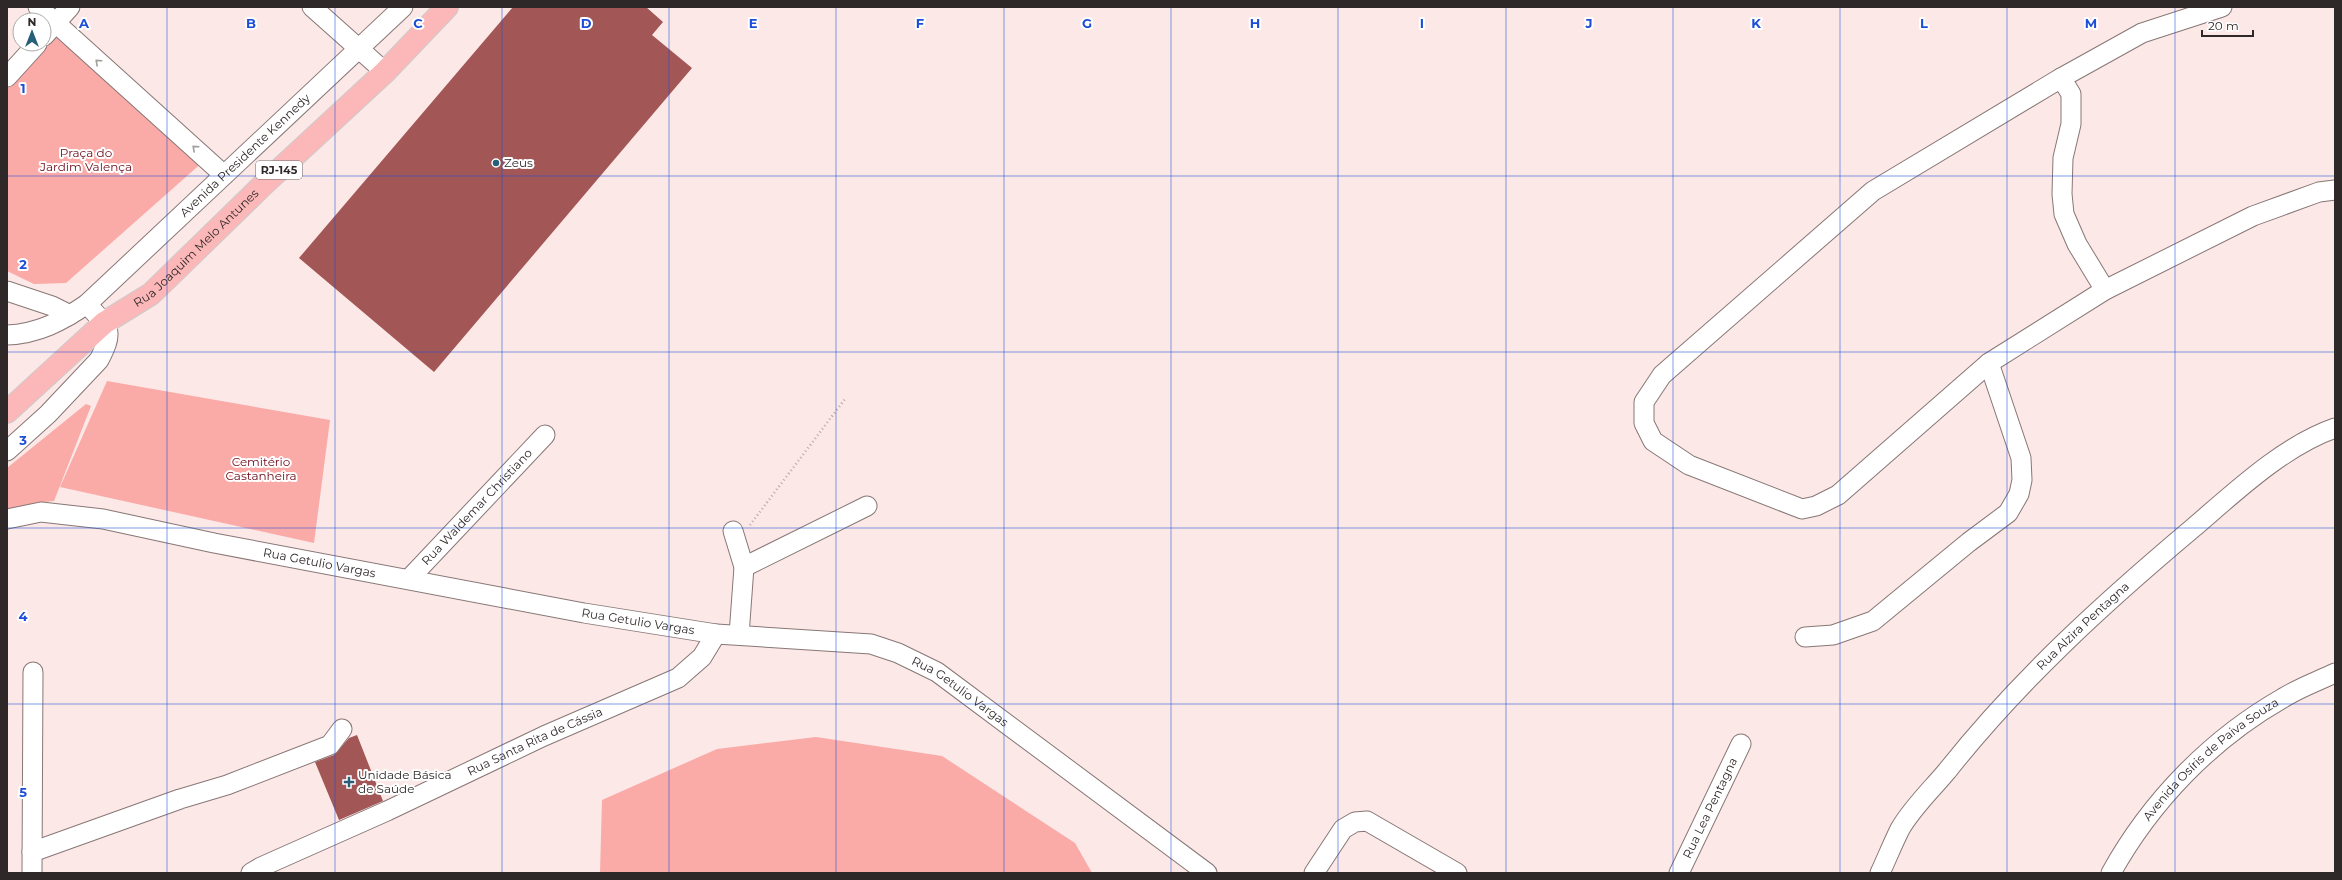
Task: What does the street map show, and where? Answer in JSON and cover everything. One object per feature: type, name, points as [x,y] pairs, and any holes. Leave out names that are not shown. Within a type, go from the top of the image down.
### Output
[{"type":"main road","name":"Rua Joaquim Melo Antunes","points":[[7,412],[104,323],[151,294],[265,183],[385,72],[447,7]]},
{"type":"street","points":[[52,28],[70,7]]},
{"type":"street","points":[[312,7],[385,72]]},
{"type":"street","name":"Avenida Presidente Kennedy","points":[[7,335],[35,331],[53,325],[87,304],[403,7]]},
{"type":"street","points":[[2222,7],[2142,33],[2061,78],[1873,191],[1662,375],[1644,402],[1644,423],[1653,441],[1689,465],[1802,509],[1816,506],[1838,495],[1858,479],[1989,363],[2105,290],[2253,216],[2319,192],[2335,190]]},
{"type":"street","points":[[52,32],[224,174]]},
{"type":"street","points":[[7,77],[30,52]]},
{"type":"street","points":[[2061,78],[2070,94],[2071,124],[2063,158],[2062,187],[2064,214],[2077,244],[2105,290]]},
{"type":"street","points":[[7,291],[52,306],[70,315]]},
{"type":"street","points":[[7,451],[48,414],[99,360],[106,350],[110,336],[104,323],[87,304]]},
{"type":"street","points":[[1805,637],[1833,635],[1873,621],[1969,542],[2008,514],[2019,494],[2022,480],[2021,458],[1989,363]]},
{"type":"street","name":"Rua Alzira Pentagna","points":[[1880,873],[1901,828],[1972,739],[2072,634],[2129,582],[2246,483],[2290,452],[2324,432],[2335,428]]},
{"type":"street","name":"Rua Waldemar Christiano","points":[[409,579],[545,435]]},
{"type":"street","points":[[744,568],[867,506]]},
{"type":"street","name":"Rua Getulio Vargas","points":[[7,519],[41,512],[103,519],[214,543],[584,613],[716,634],[871,644],[898,653],[937,672],[1207,873]]},
{"type":"street","points":[[735,537],[744,568],[739,635]]},
{"type":"street","name":"Rua Santa Rita de Cássia","points":[[251,873],[261,866],[387,811],[517,748],[678,678],[702,657],[716,634]]},
{"type":"street","points":[[32,873],[33,672]]},
{"type":"street","name":"Avenida Osíris de Paiva Souza","points":[[2111,873],[2120,857],[2173,785],[2197,761],[2241,726],[2283,698],[2335,673]]},
{"type":"street","points":[[32,852],[180,799],[227,785],[330,745],[342,729]]},
{"type":"street","name":"Rua Lea Pentagna","points":[[1679,873],[1741,744]]},
{"type":"street","points":[[1314,873],[1343,829],[1355,822],[1366,821],[1457,873]]},
{"type":"path","points":[[735,537],[845,399]]},
{"type":"green space","name":"Praça do Jardim Valença","points":[[56,29],[205,160],[66,283],[34,284],[7,271],[7,81],[34,52],[52,52],[52,33]]},
{"type":"green space","name":"Cemitério Castanheira","points":[[107,381],[330,420],[314,543],[60,487]]},
{"type":"green space","points":[[86,404],[91,406],[54,501],[34,503],[7,519],[7,468]]},
{"type":"green space","points":[[816,737],[942,756],[1075,843],[1092,873],[600,873],[602,800],[717,749]]},
{"type":"building","name":"Zeus","points":[[513,7],[646,7],[663,22],[652,35],[692,68],[434,372],[299,258]]},
{"type":"building","name":"Unidade Básica de Saúde","points":[[357,735],[383,801],[339,820],[315,762],[334,755],[349,738]]},
{"type":"place","name":"Zeus","points":[[496,163]]},
{"type":"place","name":"Unidade Básica de Saúde","points":[[349,782]]}]
